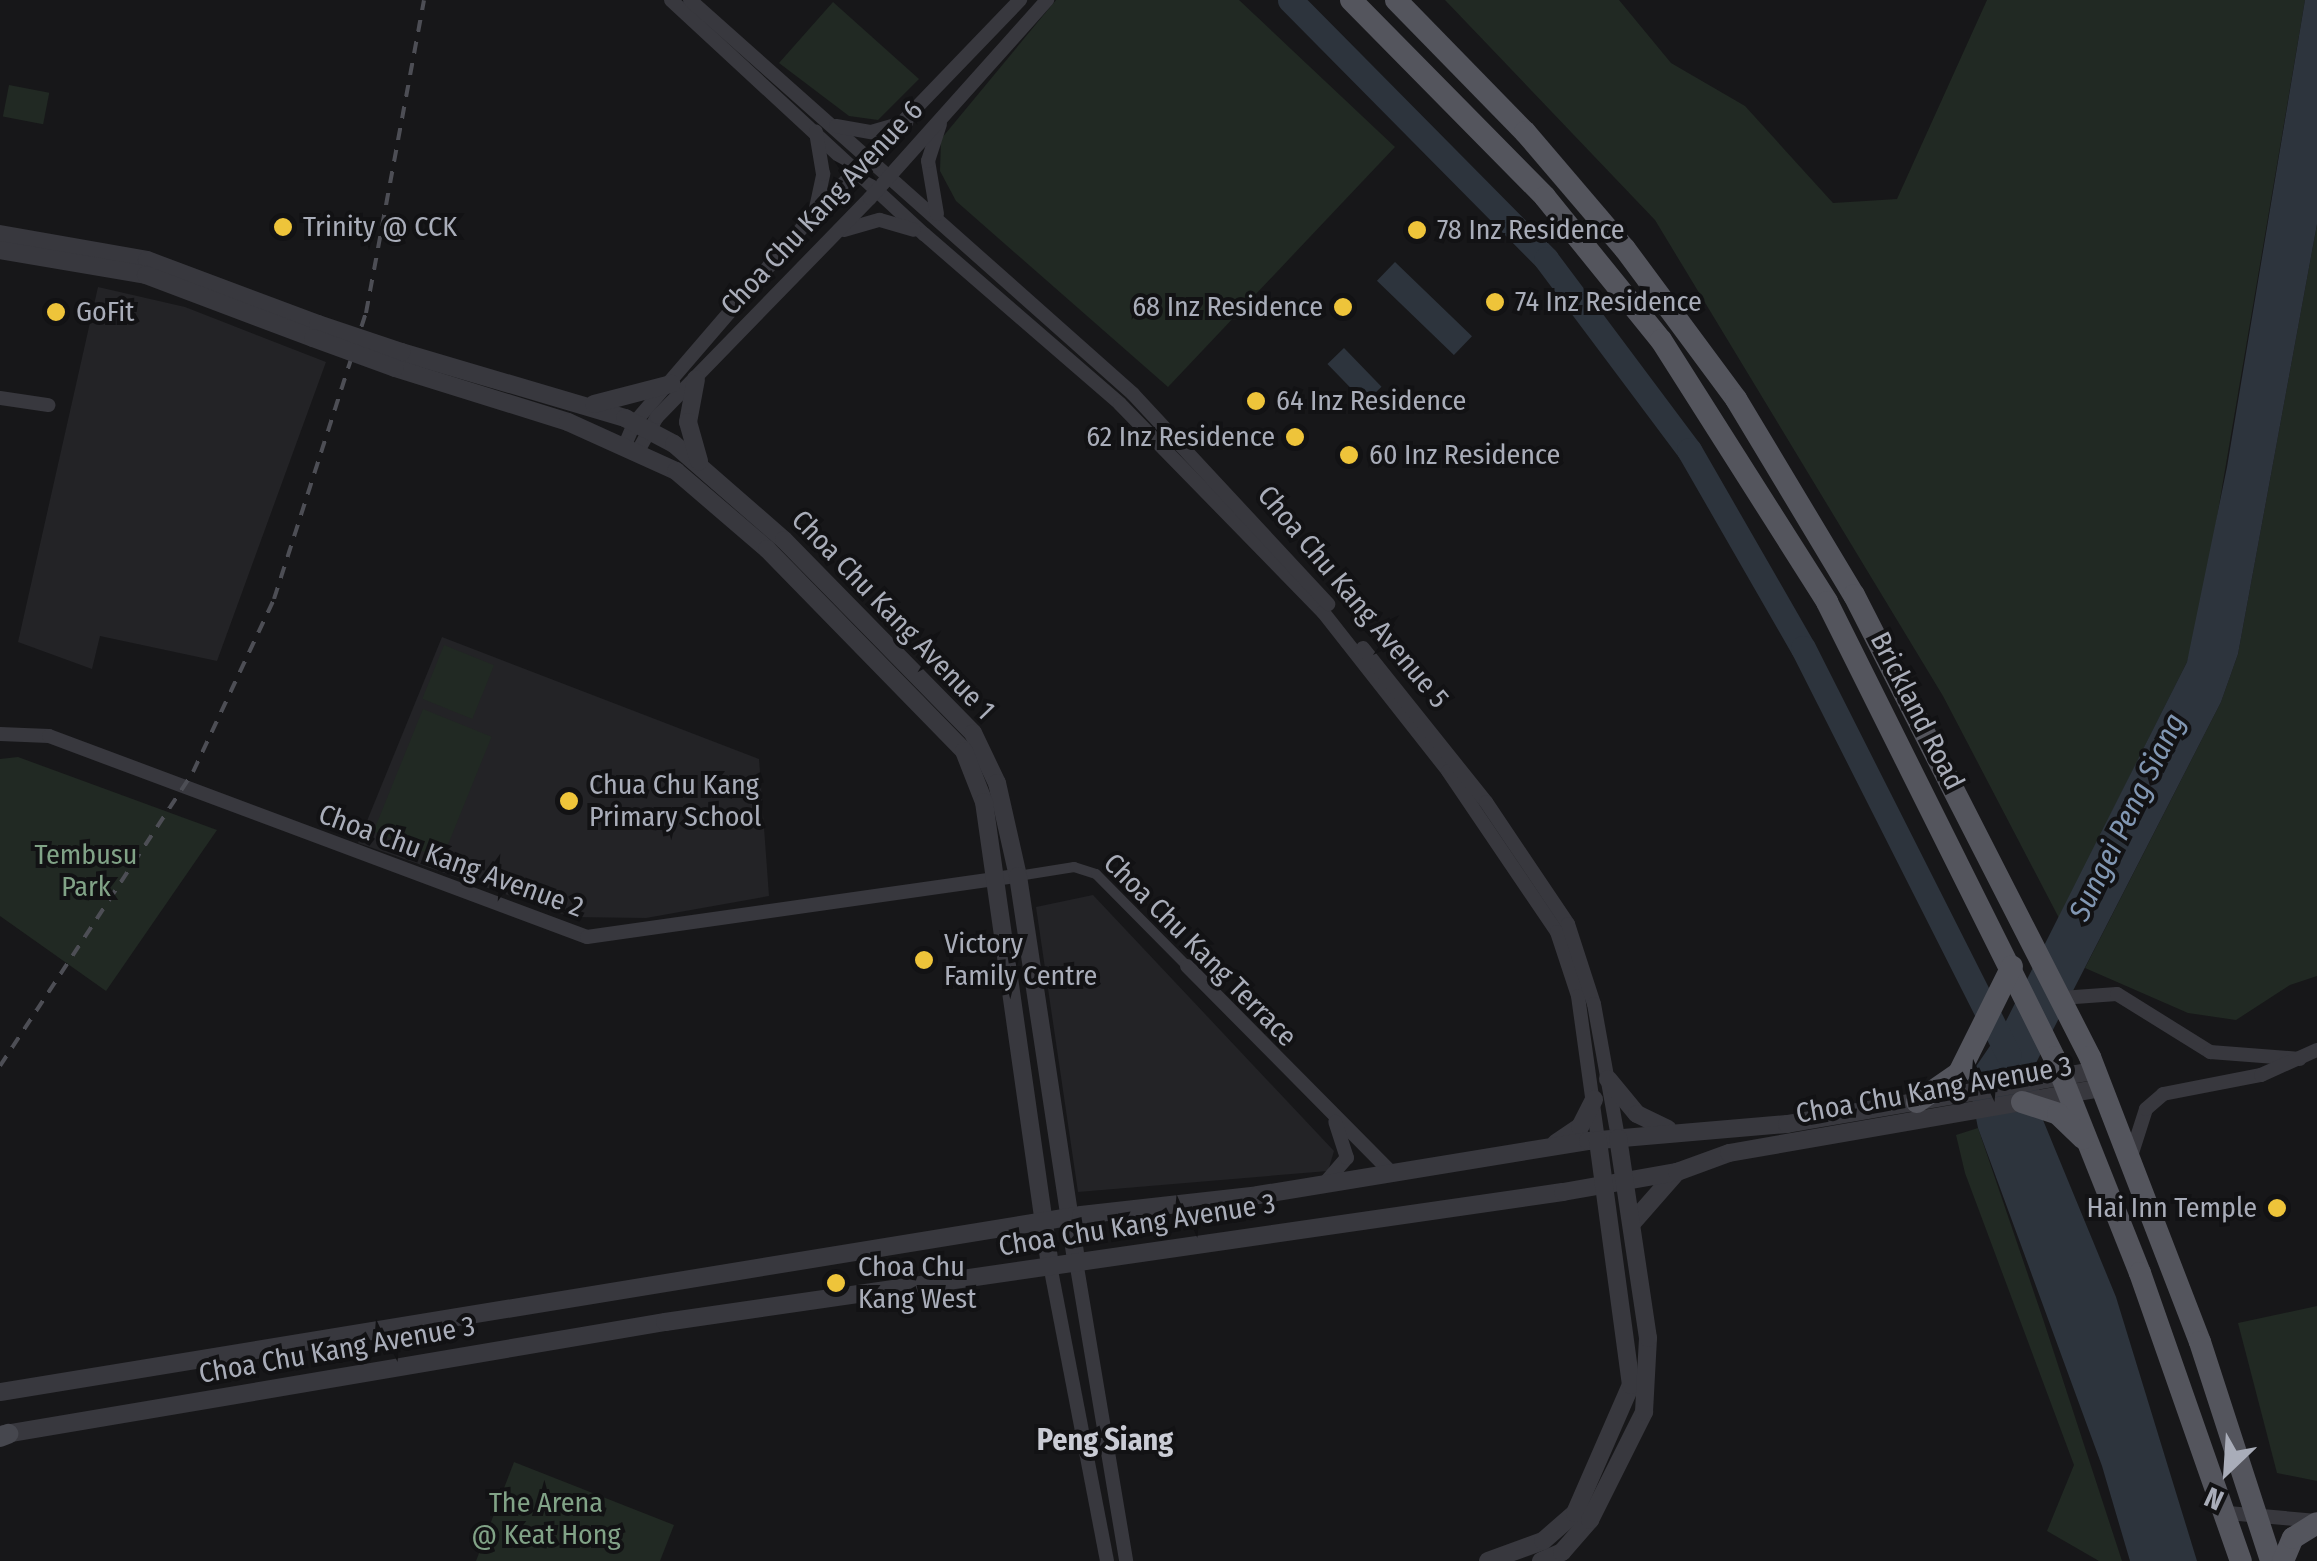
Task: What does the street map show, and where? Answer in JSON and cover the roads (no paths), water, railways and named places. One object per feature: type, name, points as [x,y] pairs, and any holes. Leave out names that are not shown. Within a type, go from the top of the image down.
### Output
[{"type":"main road","name":"Brickland Road","points":[[1351,0],[1546,197],[1661,340],[1828,602],[2010,960],[2048,1044],[2047,1093],[2092,1148],[2242,1561]]},
{"type":"main road","name":"Brickland Road","points":[[1396,0],[1525,132],[1625,249],[1736,399],[1854,595],[2060,995],[2099,1080],[2260,1517],[2271,1561]]},
{"type":"main road","points":[[1917,1102],[1959,1073],[2010,960]]},
{"type":"main road","points":[[2284,1561],[2293,1538],[2317,1522]]},
{"type":"street","points":[[671,0],[823,128],[871,132],[910,120]]},
{"type":"street","points":[[690,0],[862,165]]},
{"type":"street","name":"Choa Chu Kang Avenue 6","points":[[631,448],[641,426],[671,384],[815,214],[910,120],[1020,0]]},
{"type":"street","name":"Choa Chu Kang Avenue 6","points":[[641,426],[696,379],[838,232],[1047,0]]},
{"type":"street","points":[[937,214],[928,161],[941,118]]},
{"type":"street","points":[[815,214],[823,174],[823,128]]},
{"type":"street","name":"Choa Chu Kang Avenue 5","points":[[862,165],[890,176],[937,214],[1133,394],[1323,612],[1475,810],[1557,932],[1608,1079],[1618,1138],[1616,1182]]},
{"type":"street","name":"Choa Chu Kang Avenue 5","points":[[862,165],[877,190],[924,234],[1065,354],[1234,507]]},
{"type":"street","points":[[838,232],[880,220],[924,234]]},
{"type":"street","name":"Choa Chu Kang Avenue 1","points":[[0,234],[147,260],[316,331]]},
{"type":"street","name":"Choa Chu Kang Avenue 1","points":[[0,250],[146,275],[398,360],[631,448],[676,471],[736,519],[946,728],[964,751],[984,802],[990,881],[1050,1265],[1107,1561]]},
{"type":"street","name":"Choa Chu Kang Avenue 1","points":[[398,360],[641,426],[700,462],[973,733],[997,782],[1018,876],[1068,1218],[1126,1561]]},
{"type":"street","points":[[696,379],[688,422],[700,462]]},
{"type":"street","points":[[578,406],[671,384]]},
{"type":"street","points":[[534,394],[543,401],[544,414]]},
{"type":"street","points":[[0,398],[48,405]]},
{"type":"street","name":"Choa Chu Kang Avenue 2","points":[[0,734],[30,732],[64,742],[587,937],[1018,876]]},
{"type":"street","name":"Choa Chu Kang Terrace","points":[[1018,876],[1074,867],[1096,874],[1393,1174]]},
{"type":"street","points":[[2060,995],[2117,994],[2210,1052],[2300,1059]]},
{"type":"street","name":"Choa Chu Kang Avenue 5","points":[[1590,1024],[1598,1140],[1616,1182]]},
{"type":"street","points":[[2130,1156],[2140,1120],[2163,1094],[2232,1083],[2317,1050]]},
{"type":"street","points":[[1608,1079],[1637,1114],[1674,1131]]},
{"type":"street","name":"Choa Chu Kang Avenue 3","points":[[3,1435],[665,1322],[1562,1192],[1678,1172],[1729,1153],[1966,1103],[2047,1093],[2099,1080]]},
{"type":"street","name":"Choa Chu Kang Avenue 3","points":[[0,1392],[1043,1221],[1323,1185],[1598,1140],[1787,1124],[1917,1102],[1966,1103],[2047,1093]]},
{"type":"street","points":[[1536,1149],[1580,1127],[1594,1100]]},
{"type":"street","name":"Choa Chu Kang Terrace","points":[[1323,1185],[1347,1158],[1330,1113]]},
{"type":"street","points":[[1633,1222],[1678,1172]]},
{"type":"street","points":[[1541,1561],[1562,1552],[1590,1520],[1644,1412],[1648,1338],[1633,1222],[1616,1182]]},
{"type":"street","points":[[1488,1561],[1543,1541],[1575,1513],[1616,1430],[1631,1385],[1614,1228],[1616,1182]]},
{"type":"street","points":[[1562,1192],[1601,1211],[1614,1228]]},
{"type":"street","points":[[2228,1514],[2317,1522]]},
{"type":"water","name":"Sungei Peng Siang","points":[[2305,0],[2317,0],[2317,224],[2238,654],[2221,702],[2036,1063],[2043,1120],[2116,1297],[2197,1561],[2130,1561],[2102,1466],[1978,1128],[1968,1078],[2003,1027],[2187,662],[2227,467]]},
{"type":"water","points":[[1395,262],[1472,336],[1454,355],[1377,281]]},
{"type":"water","points":[[1344,348],[1382,387],[1365,403],[1327,364]]},
{"type":"waterway","points":[[1290,0],[1546,259],[1689,450],[1803,648],[2009,1055]]},
{"type":"railway","points":[[0,1066],[193,772],[274,599],[366,313],[424,0]]},
{"type":"place","name":"Trinity @ CCK","points":[[283,227]]},
{"type":"place","name":"78 Inz Residence","points":[[1417,230]]},
{"type":"place","name":"74 Inz Residence","points":[[1495,302]]},
{"type":"place","name":"68 Inz Residence","points":[[1343,307]]},
{"type":"place","name":"GoFit","points":[[56,312]]},
{"type":"place","name":"64 Inz Residence","points":[[1256,401]]},
{"type":"place","name":"62 Inz Residence","points":[[1295,437]]},
{"type":"place","name":"60 Inz Residence","points":[[1349,455]]},
{"type":"place","name":"Chua Chu Kang Primary School","points":[[569,801]]},
{"type":"place","name":"Victory Family Centre","points":[[924,960]]},
{"type":"place","name":"Hai Inn Temple","points":[[2277,1208]]},
{"type":"place","name":"Choa Chu Kang West","points":[[836,1283]]},
{"type":"district","name":"Peng Siang","points":[[1105,1440]]},
{"type":"park label","name":"Tembusu Park","points":[[86,871]]},
{"type":"park label","name":"The Arena @ Keat Hong","points":[[546,1519]]}]
